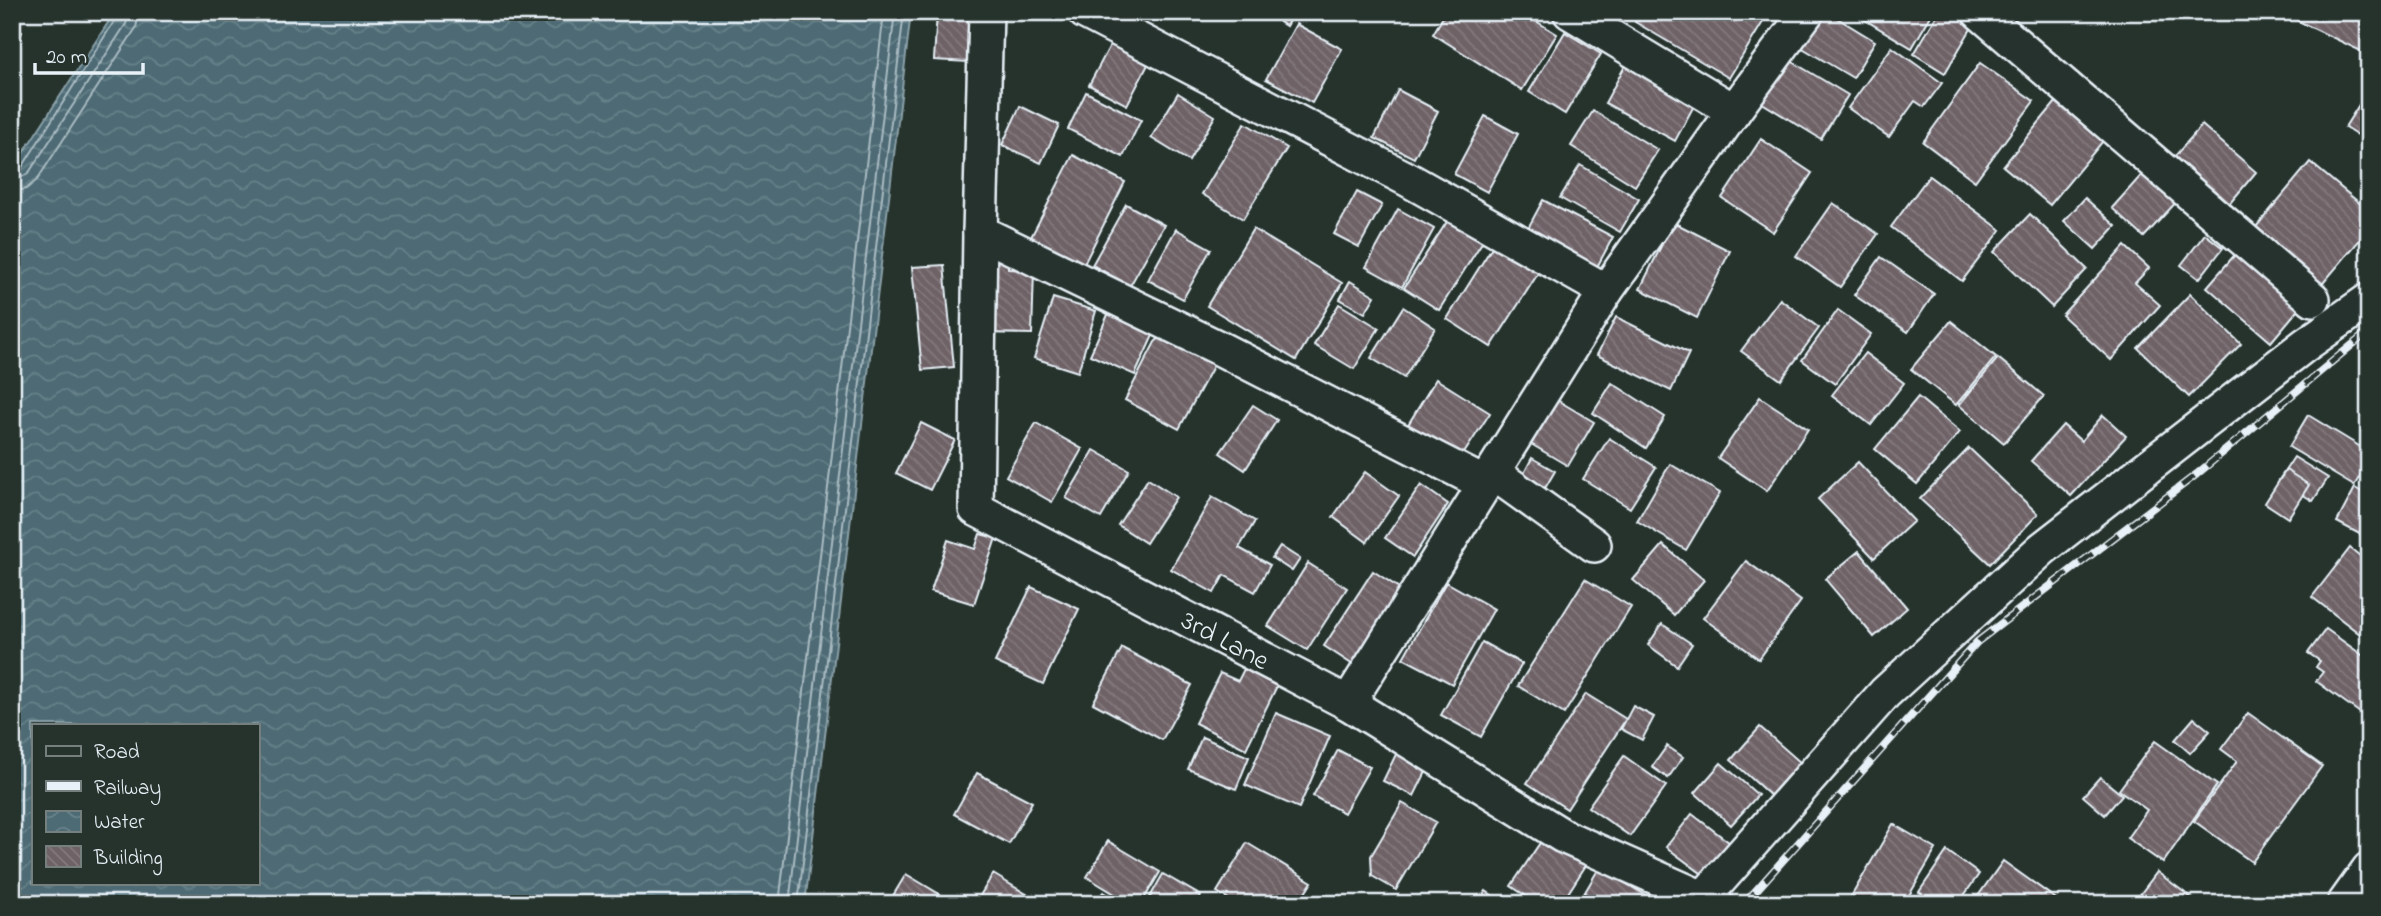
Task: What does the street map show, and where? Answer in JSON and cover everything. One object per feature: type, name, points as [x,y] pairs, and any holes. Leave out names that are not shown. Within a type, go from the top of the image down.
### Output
[{"type":"street","points":[[986,12],[980,232],[1488,478],[1594,545]]},
{"type":"street","points":[[1085,12],[1409,180],[1606,291]]},
{"type":"street","points":[[1570,12],[1734,111]]},
{"type":"street","points":[[1348,703],[1606,291],[1807,12]]},
{"type":"street","points":[[1979,12],[2313,299]]},
{"type":"street","name":"3rd Lane","points":[[980,232],[976,509],[1348,703],[1563,836],[1706,902]]},
{"type":"street","points":[[1706,902],[1885,693],[2042,549],[2305,345],[2369,300]]},
{"type":"street","points":[[2344,904],[2369,869]]},
{"type":"water","points":[[115,12],[911,12],[805,904],[12,904],[12,170]]},
{"type":"building","points":[[937,12],[973,12],[969,62],[934,60]]},
{"type":"building","points":[[1264,12],[1294,12],[1286,26]]},
{"type":"building","points":[[1446,12],[1521,12],[1557,34],[1522,90],[1433,34]]},
{"type":"building","points":[[1641,12],[1759,12],[1766,17],[1729,78],[1635,22]]},
{"type":"building","points":[[1820,12],[1827,12],[1875,41],[1853,78],[1799,46]]},
{"type":"building","points":[[1865,12],[1933,12],[1912,48],[1862,18]]},
{"type":"building","points":[[1939,12],[1957,12],[1975,22],[1945,73],[1914,54]]},
{"type":"building","points":[[2297,12],[2369,12],[2369,55],[2294,19]]},
{"type":"building","points":[[1296,24],[1342,49],[1312,103],[1266,79]]},
{"type":"building","points":[[12,29],[22,32],[15,53],[12,52]]},
{"type":"building","points":[[1565,32],[1601,54],[1565,114],[1529,92]]},
{"type":"building","points":[[1116,34],[1154,53],[1127,105],[1089,85]]},
{"type":"building","points":[[1892,47],[1942,83],[1924,107],[1915,101],[1889,137],[1848,108]]},
{"type":"building","points":[[1786,58],[1848,95],[1821,139],[1759,101]]},
{"type":"building","points":[[1980,63],[2034,101],[1975,181],[1923,142]]},
{"type":"building","points":[[1626,64],[1696,102],[1675,141],[1605,103]]},
{"type":"building","points":[[2369,89],[2369,142],[2345,127]]},
{"type":"building","points":[[1398,90],[1438,111],[1414,158],[1374,138]]},
{"type":"building","points":[[1086,92],[1141,120],[1123,157],[1068,129]]},
{"type":"building","points":[[1178,93],[1215,116],[1189,161],[1151,138]]},
{"type":"building","points":[[2056,102],[2103,141],[2050,205],[2003,166]]},
{"type":"building","points":[[1020,106],[1059,125],[1041,163],[1002,145]]},
{"type":"building","points":[[1593,111],[1658,150],[1635,186],[1571,146]]},
{"type":"building","points":[[1485,116],[1518,134],[1487,192],[1454,174]]},
{"type":"building","points":[[1245,123],[1287,148],[1243,219],[1202,194]]},
{"type":"building","points":[[2202,125],[2256,172],[2225,209],[2170,162]]},
{"type":"building","points":[[1761,139],[1812,173],[1773,232],[1722,198]]},
{"type":"building","points":[[1073,155],[1125,182],[1084,264],[1031,237]]},
{"type":"building","points":[[2310,162],[2369,211],[2369,229],[2318,289],[2251,233]]},
{"type":"building","points":[[1580,165],[1639,199],[1620,232],[1560,198]]},
{"type":"building","points":[[2147,169],[2179,199],[2144,237],[2112,208]]},
{"type":"building","points":[[1929,176],[2001,230],[1962,281],[1891,227]]},
{"type":"building","points":[[1357,192],[1382,205],[1359,247],[1334,234]]},
{"type":"building","points":[[2085,198],[2116,226],[2095,249],[2064,221]]},
{"type":"building","points":[[1543,200],[1613,237],[1597,267],[1527,230]]},
{"type":"building","points":[[1833,203],[1878,234],[1840,287],[1796,256]]},
{"type":"building","points":[[1126,204],[1164,225],[1130,286],[1092,265]]},
{"type":"building","points":[[1398,209],[1434,229],[1402,287],[1366,267]]},
{"type":"building","points":[[1452,214],[1486,236],[1439,310],[1404,288]]},
{"type":"building","points":[[2030,214],[2087,269],[2052,307],[1994,252]]},
{"type":"building","points":[[1673,222],[1730,251],[1697,318],[1640,289]]},
{"type":"building","points":[[1176,229],[1211,249],[1183,299],[1148,280]]},
{"type":"building","points":[[1253,229],[1342,283],[1296,360],[1207,306]]},
{"type":"building","points":[[2205,234],[2223,248],[2199,279],[2181,265]]},
{"type":"building","points":[[1494,244],[1539,272],[1491,347],[1447,319]]},
{"type":"building","points":[[2125,246],[2149,268],[2135,283],[2160,305],[2111,360],[2062,315]]},
{"type":"building","points":[[2239,250],[2302,305],[2271,342],[2207,287]]},
{"type":"building","points":[[987,253],[1008,254],[1008,269],[1034,270],[1032,334],[984,333]]},
{"type":"building","points":[[1881,257],[1934,294],[1908,332],[1854,295]]},
{"type":"building","points":[[944,265],[954,367],[922,370],[912,267]]},
{"type":"building","points":[[1350,281],[1375,296],[1365,313],[1340,299]]},
{"type":"building","points":[[2190,294],[2241,344],[2189,397],[2138,348]]},
{"type":"building","points":[[1053,298],[1096,311],[1078,372],[1034,358]]},
{"type":"building","points":[[1780,299],[1819,328],[1781,380],[1741,351]]},
{"type":"building","points":[[1339,304],[1379,328],[1354,369],[1314,345]]},
{"type":"building","points":[[1403,307],[1435,328],[1404,378],[1371,358]]},
{"type":"building","points":[[1110,310],[1155,331],[1135,375],[1090,355]]},
{"type":"building","points":[[1838,310],[1871,334],[1835,384],[1802,360]]},
{"type":"building","points":[[1616,317],[1689,353],[1671,391],[1597,355]]},
{"type":"building","points":[[1951,321],[1996,357],[1956,405],[1911,369]]},
{"type":"building","points":[[1164,334],[1216,361],[1179,429],[1125,400],[1155,342]]},
{"type":"building","points":[[1865,353],[1904,383],[1871,425],[1832,395]]},
{"type":"building","points":[[1998,358],[2044,396],[2004,443],[1959,405]]},
{"type":"building","points":[[1436,379],[1490,413],[1459,461],[1406,428]]},
{"type":"building","points":[[1612,383],[1665,417],[1646,448],[1593,413]]},
{"type":"building","points":[[1760,397],[1808,429],[1767,491],[1718,458]]},
{"type":"building","points":[[1918,397],[1960,432],[1917,484],[1875,449]]},
{"type":"building","points":[[1557,400],[1594,422],[1568,466],[1531,444]]},
{"type":"building","points":[[1253,405],[1277,420],[1245,470],[1220,453]]},
{"type":"building","points":[[2103,415],[2126,436],[2071,496],[2031,461],[2063,425],[2081,441]]},
{"type":"building","points":[[2308,415],[2369,452],[2369,461],[2354,486],[2289,447]]},
{"type":"building","points":[[921,423],[955,440],[930,490],[896,473]]},
{"type":"building","points":[[1036,423],[1082,449],[1052,502],[1006,476]]},
{"type":"building","points":[[1609,438],[1656,467],[1630,508],[1583,479]]},
{"type":"building","points":[[1969,448],[2038,514],[1990,564],[1920,499]]},
{"type":"building","points":[[1094,450],[1129,470],[1101,518],[1066,498]]},
{"type":"building","points":[[2294,457],[2328,478],[2313,501],[2279,480]]},
{"type":"building","points":[[1532,458],[1555,471],[1544,490],[1522,477]]},
{"type":"building","points":[[1858,462],[1914,521],[1874,558],[1818,499]]},
{"type":"building","points":[[1670,464],[1720,493],[1686,550],[1637,521]]},
{"type":"building","points":[[2286,470],[2309,485],[2288,518],[2265,503]]},
{"type":"building","points":[[1365,472],[1399,496],[1367,542],[1333,517]]},
{"type":"building","points":[[1148,479],[1176,497],[1146,543],[1118,525]]},
{"type":"building","points":[[1421,485],[1448,504],[1413,557],[1385,538]]},
{"type":"building","points":[[2355,488],[2369,496],[2369,539],[2337,522]]},
{"type":"building","points":[[1212,497],[1255,521],[1239,548],[1270,565],[1255,592],[1224,575],[1214,593],[1171,569]]},
{"type":"building","points":[[980,534],[996,538],[974,604],[931,591],[948,540],[975,549]]},
{"type":"building","points":[[1663,545],[1704,580],[1674,615],[1633,580]]},
{"type":"building","points":[[1280,546],[1300,559],[1292,571],[1272,558]]},
{"type":"building","points":[[2350,548],[2369,563],[2369,641],[2312,597]]},
{"type":"building","points":[[1859,551],[1907,608],[1874,637],[1825,579]]},
{"type":"building","points":[[1746,561],[1801,601],[1759,659],[1703,618]]},
{"type":"building","points":[[1308,563],[1347,588],[1307,650],[1268,626]]},
{"type":"building","points":[[1373,571],[1410,595],[1361,670],[1324,646]]},
{"type":"building","points":[[1585,579],[1631,607],[1564,714],[1518,686]]},
{"type":"building","points":[[1446,582],[1494,609],[1452,684],[1403,658]]},
{"type":"building","points":[[1031,587],[1079,609],[1043,684],[995,662]]},
{"type":"building","points":[[1662,624],[1692,644],[1677,666],[1648,645]]},
{"type":"building","points":[[2326,629],[2369,660],[2369,702],[2360,713],[2316,681],[2323,672],[2316,667],[2320,661],[2308,653]]},
{"type":"building","points":[[1482,642],[1522,664],[1481,737],[1441,715]]},
{"type":"building","points":[[1122,648],[1192,685],[1162,740],[1093,703]]},
{"type":"building","points":[[1244,669],[1277,686],[1246,749],[1195,723],[1220,673],[1238,681]]},
{"type":"building","points":[[1586,694],[1626,719],[1567,809],[1527,783]]},
{"type":"building","points":[[1633,706],[1654,717],[1642,740],[1621,729]]},
{"type":"building","points":[[1276,713],[1330,736],[1299,808],[1245,785]]},
{"type":"building","points":[[2248,713],[2322,766],[2252,862],[2194,821],[2237,761],[2221,749]]},
{"type":"building","points":[[2194,718],[2210,731],[2190,753],[2175,740]]},
{"type":"building","points":[[1760,727],[1801,763],[1771,796],[1731,760]]},
{"type":"building","points":[[1202,737],[1249,757],[1236,789],[1188,769]]},
{"type":"building","points":[[2155,741],[2217,785],[2163,863],[2127,838],[2147,810],[2119,790]]},
{"type":"building","points":[[1667,746],[1683,757],[1668,778],[1652,767]]},
{"type":"building","points":[[1399,748],[1430,764],[1414,796],[1383,781]]},
{"type":"building","points":[[1338,750],[1370,767],[1344,813],[1313,796]]},
{"type":"building","points":[[1624,756],[1666,786],[1630,836],[1588,807]]},
{"type":"building","points":[[1721,763],[1758,795],[1731,825],[1695,793]]},
{"type":"building","points":[[977,773],[1032,802],[1009,844],[954,814]]},
{"type":"building","points":[[2100,777],[2122,795],[2105,815],[2083,796]]},
{"type":"building","points":[[1402,803],[1436,822],[1396,890],[1372,876],[1371,856]]},
{"type":"building","points":[[1692,814],[1730,843],[1705,876],[1666,847]]},
{"type":"building","points":[[1893,824],[1936,849],[1904,904],[1851,904],[1848,902]]},
{"type":"building","points":[[1546,834],[1588,862],[1561,904],[1538,904],[1511,886]]},
{"type":"building","points":[[1108,841],[1160,872],[1141,904],[1131,904],[1087,877]]},
{"type":"building","points":[[1247,843],[1312,882],[1298,904],[1237,904],[1217,892]]},
{"type":"building","points":[[1947,851],[1979,874],[1958,904],[1936,904],[1919,892]]},
{"type":"building","points":[[2003,861],[2063,904],[1973,903]]},
{"type":"building","points":[[1599,868],[1661,904],[1578,904]]},
{"type":"building","points":[[2157,872],[2200,904],[2133,904]]},
{"type":"building","points":[[906,874],[956,904],[888,904]]},
{"type":"building","points":[[993,874],[1043,904],[975,904]]},
{"type":"building","points":[[1163,874],[1201,896],[1197,904],[1146,904]]},
{"type":"building","points":[[1486,891],[1505,904],[1477,904]]},
{"type":"building","points":[[1103,892],[1122,904],[1095,904]]},
{"type":"railway","points":[[1744,904],[1977,642],[2197,474],[2369,331]]}]
